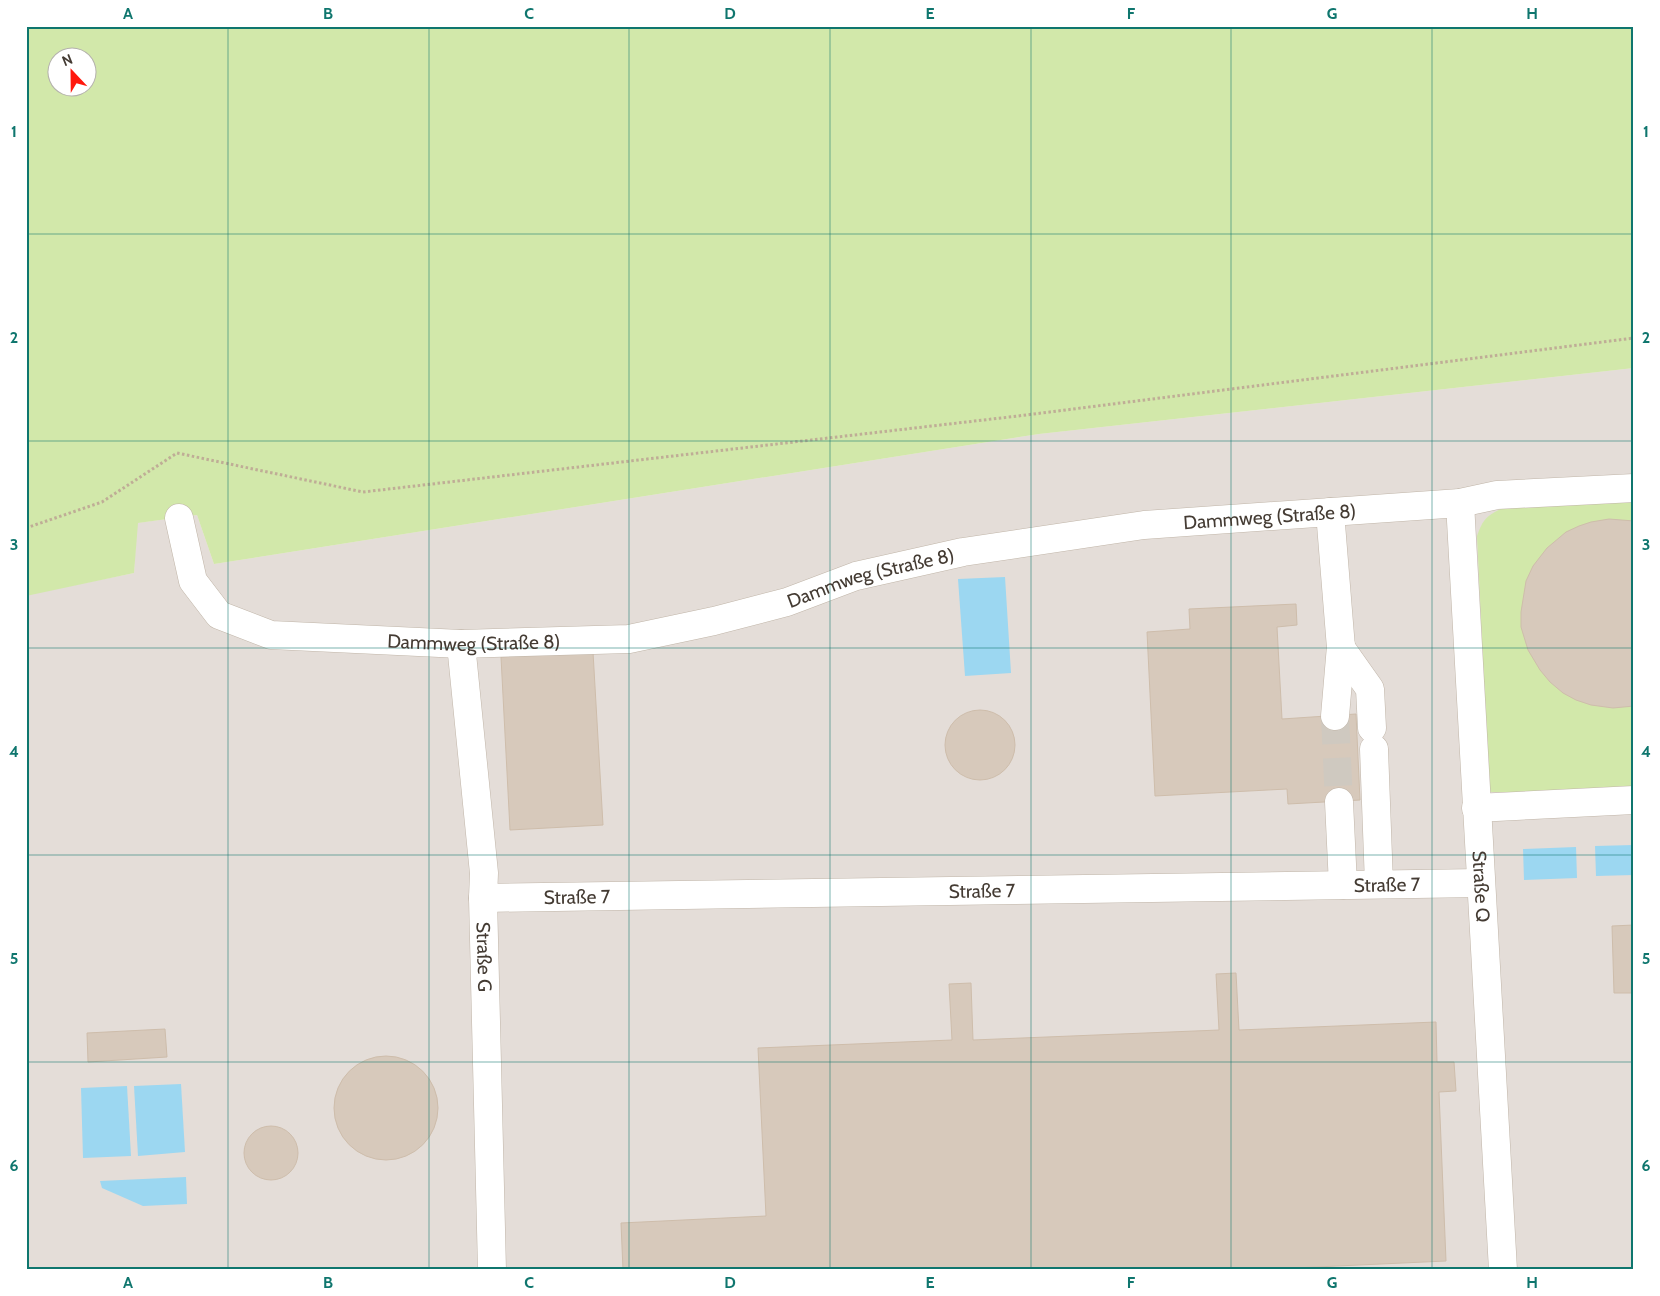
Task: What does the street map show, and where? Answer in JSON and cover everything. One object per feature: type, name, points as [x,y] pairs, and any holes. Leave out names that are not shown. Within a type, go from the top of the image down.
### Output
[{"type":"street","name":"Dammweg (Straße 8)","points":[[179,518],[193,581],[219,615],[271,635],[461,644],[629,639],[714,621],[787,602],[856,576],[963,552],[1144,525],[1460,503],[1497,495],[1634,488]]},
{"type":"street","name":"Straße Q","points":[[1460,503],[1503,1270]]},
{"type":"street","points":[[1330,512],[1341,646],[1336,716]]},
{"type":"street","name":"Straße G","points":[[461,644],[484,873],[483,898],[492,1270]]},
{"type":"street","points":[[1341,646],[1370,689],[1379,884]]},
{"type":"street","points":[[1476,808],[1634,800]]},
{"type":"street","points":[[1339,802],[1343,884]]},
{"type":"street","name":"Straße 7","points":[[483,898],[1480,883]]},
{"type":"path","points":[[26,528],[102,502],[177,453],[363,492],[1018,416],[1634,338]]},
{"type":"shaded area","points":[[1634,368],[1634,1270],[26,1270],[26,595],[134,573],[137,523],[197,515],[214,564],[1039,434]]},
{"type":"green space","points":[[26,26],[1634,26],[1634,368],[1039,434],[214,564],[197,515],[138,523],[134,573],[26,596]]},
{"type":"green space","points":[[1634,499],[1634,793],[1489,792],[1477,536],[1482,525],[1490,515],[1505,507]]},
{"type":"water","points":[[1005,577],[1011,673],[965,676],[958,579]]},
{"type":"water","points":[[1634,845],[1634,875],[1596,876],[1595,846]]},
{"type":"water","points":[[1576,847],[1577,878],[1524,880],[1523,849]]},
{"type":"water","points":[[181,1084],[185,1152],[138,1156],[134,1086]]},
{"type":"water","points":[[127,1086],[131,1156],[83,1158],[81,1088]]},
{"type":"water","points":[[186,1177],[187,1204],[143,1206],[102,1188],[100,1181]]},
{"type":"building","points":[[1609,519],[1634,521],[1634,706],[1613,708],[1591,705],[1576,700],[1563,693],[1550,682],[1528,650],[1521,627],[1521,612],[1526,581],[1533,566],[1547,548],[1566,532],[1591,522]]},
{"type":"building","points":[[1296,604],[1297,625],[1277,627],[1282,719],[1356,714],[1360,800],[1288,804],[1287,789],[1155,796],[1147,632],[1190,629],[1189,609]]},
{"type":"building","points":[[593,652],[603,825],[510,830],[501,657]]},
{"type":"building","points":[[980,710],[999,716],[1009,726],[1015,745],[1009,764],[999,774],[980,780],[961,774],[951,764],[945,745],[951,726],[961,716]]},
{"type":"building","points":[[1634,925],[1634,993],[1614,993],[1612,926]]},
{"type":"building","points":[[1236,973],[1239,1030],[1436,1022],[1437,1062],[1454,1062],[1456,1091],[1439,1092],[1446,1261],[1251,1270],[623,1270],[621,1223],[766,1216],[758,1048],[952,1040],[949,984],[971,983],[973,1040],[1219,1030],[1216,974]]},
{"type":"building","points":[[165,1029],[167,1057],[88,1062],[87,1033]]},
{"type":"building","points":[[386,1056],[406,1060],[423,1071],[434,1088],[438,1108],[434,1128],[423,1145],[406,1156],[386,1160],[366,1156],[349,1145],[338,1128],[334,1108],[338,1088],[349,1071],[366,1060]]},
{"type":"building","points":[[271,1126],[281,1128],[290,1134],[296,1143],[298,1153],[296,1163],[290,1172],[281,1178],[271,1180],[261,1178],[252,1172],[246,1163],[244,1153],[246,1143],[252,1134],[261,1128]]},
{"type":"tunnel","points":[[1335,716],[1339,802]]}]
